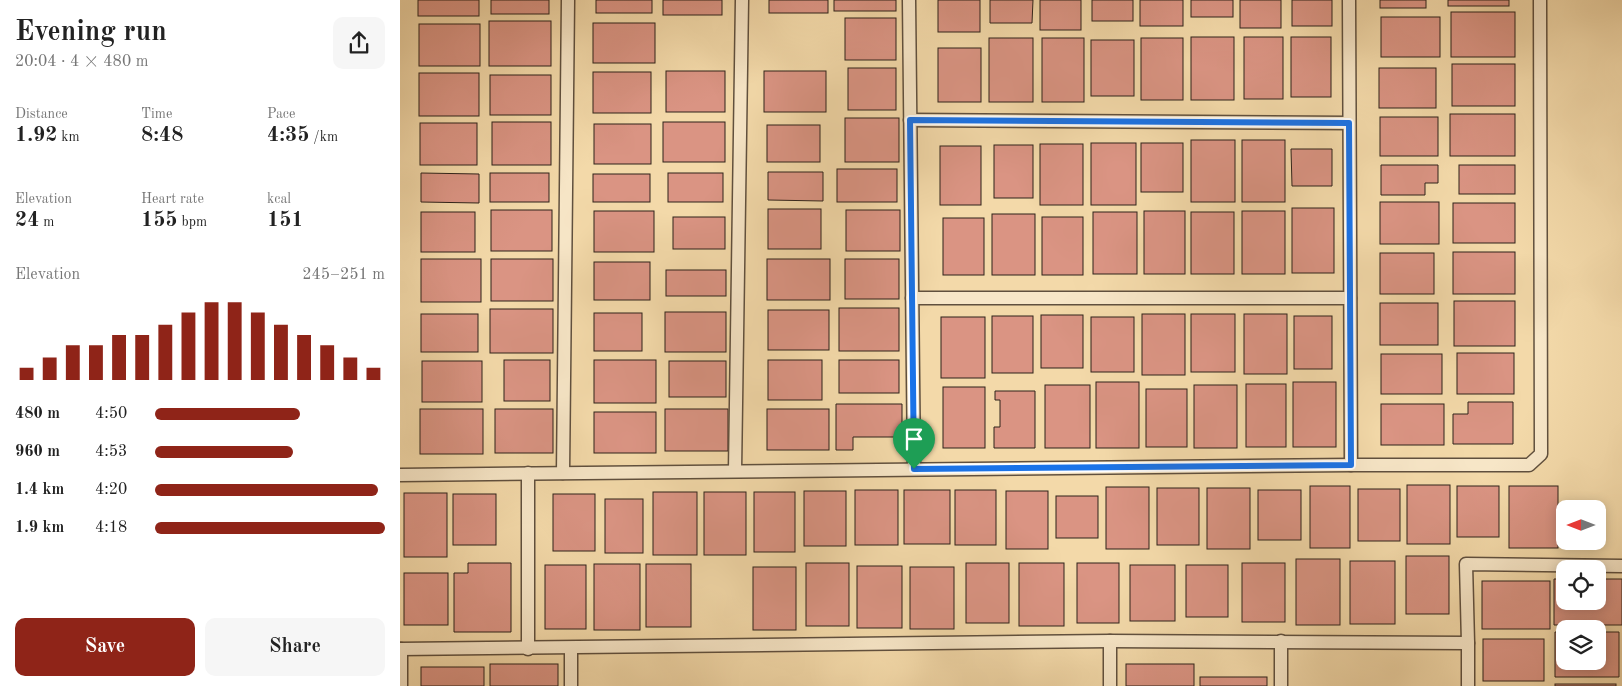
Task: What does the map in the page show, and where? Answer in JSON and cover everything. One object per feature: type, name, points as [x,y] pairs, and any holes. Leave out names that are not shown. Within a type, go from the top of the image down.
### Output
[{"type":"lane","points":[[563,472],[568,0]]},
{"type":"lane","points":[[735,471],[742,0]]},
{"type":"lane","points":[[909,0],[914,469]]},
{"type":"lane","points":[[1349,0],[1351,465]]},
{"type":"lane","points":[[400,475],[1351,465],[1529,465],[1541,454],[1540,0]]},
{"type":"lane","points":[[910,120],[1349,123]]},
{"type":"lane","points":[[912,298],[1350,298]]},
{"type":"lane","points":[[528,473],[528,649]]},
{"type":"lane","points":[[1468,686],[1466,564],[1622,566]]},
{"type":"lane","points":[[401,686],[401,649],[1110,641],[1468,643]]},
{"type":"lane","points":[[1110,641],[1110,686]]},
{"type":"lane","points":[[1281,641],[1281,686]]},
{"type":"lane","points":[[571,648],[571,686]]},
{"type":"building","points":[[418,0],[479,0],[479,16],[418,16]]},
{"type":"building","points":[[491,0],[549,0],[549,14],[491,14]]},
{"type":"building","points":[[596,0],[652,0],[652,13],[596,13]]},
{"type":"building","points":[[663,0],[722,0],[722,15],[663,15]]},
{"type":"building","points":[[769,0],[828,0],[828,13],[769,13]]},
{"type":"building","points":[[834,0],[896,0],[896,11],[834,11]]},
{"type":"building","points":[[938,0],[980,0],[980,32],[938,32]]},
{"type":"building","points":[[990,0],[1033,0],[1032,23],[990,23]]},
{"type":"building","points":[[1040,0],[1081,0],[1081,30],[1040,30]]},
{"type":"building","points":[[1092,0],[1133,0],[1133,21],[1092,21]]},
{"type":"building","points":[[1140,0],[1183,0],[1183,26],[1140,26]]},
{"type":"building","points":[[1191,0],[1233,0],[1233,17],[1191,17]]},
{"type":"building","points":[[1240,0],[1281,0],[1281,28],[1240,28]]},
{"type":"building","points":[[1292,0],[1332,0],[1332,26],[1292,26]]},
{"type":"building","points":[[1380,0],[1426,0],[1426,8],[1380,8]]},
{"type":"building","points":[[1448,0],[1509,0],[1509,6],[1448,6]]},
{"type":"building","points":[[1451,12],[1515,12],[1515,57],[1451,57]]},
{"type":"building","points":[[1381,17],[1440,17],[1440,57],[1381,57]]},
{"type":"building","points":[[845,18],[896,18],[896,60],[845,60]]},
{"type":"building","points":[[489,21],[551,21],[551,66],[489,66]]},
{"type":"building","points":[[593,23],[655,23],[655,63],[593,63]]},
{"type":"building","points":[[419,24],[480,24],[480,66],[419,66]]},
{"type":"building","points":[[1191,37],[1234,37],[1234,100],[1191,100]]},
{"type":"building","points":[[1244,37],[1283,37],[1283,99],[1244,99]]},
{"type":"building","points":[[1291,37],[1331,37],[1331,97],[1291,97]]},
{"type":"building","points":[[989,38],[1033,38],[1033,102],[989,102]]},
{"type":"building","points":[[1042,38],[1084,38],[1084,102],[1042,102]]},
{"type":"building","points":[[1141,38],[1183,38],[1183,100],[1141,100]]},
{"type":"building","points":[[1091,40],[1134,40],[1134,96],[1091,96]]},
{"type":"building","points":[[938,48],[981,48],[981,102],[938,102]]},
{"type":"building","points":[[1452,64],[1515,64],[1515,106],[1452,106]]},
{"type":"building","points":[[848,68],[896,68],[896,110],[848,110]]},
{"type":"building","points":[[1379,68],[1436,68],[1436,108],[1379,108]]},
{"type":"building","points":[[666,71],[725,71],[725,112],[666,112]]},
{"type":"building","points":[[764,71],[826,71],[826,112],[764,112]]},
{"type":"building","points":[[593,72],[651,72],[651,113],[593,113]]},
{"type":"building","points":[[419,73],[479,73],[479,116],[419,116]]},
{"type":"building","points":[[490,75],[551,75],[551,115],[490,115]]},
{"type":"building","points":[[1450,114],[1515,114],[1515,156],[1450,156]]},
{"type":"building","points":[[1380,117],[1438,117],[1438,156],[1380,156]]},
{"type":"building","points":[[845,118],[899,118],[899,162],[845,162]]},
{"type":"building","points":[[492,122],[551,122],[551,165],[492,165]]},
{"type":"building","points":[[663,122],[725,122],[725,162],[663,162]]},
{"type":"building","points":[[420,123],[477,123],[477,165],[420,165]]},
{"type":"building","points":[[594,124],[651,124],[651,164],[594,164]]},
{"type":"building","points":[[767,125],[820,125],[820,162],[767,162]]},
{"type":"building","points":[[1191,140],[1235,140],[1235,202],[1191,202]]},
{"type":"building","points":[[1242,140],[1285,140],[1285,202],[1242,202]]},
{"type":"building","points":[[1091,143],[1136,143],[1136,205],[1091,205]]},
{"type":"building","points":[[1141,143],[1183,143],[1183,192],[1141,192]]},
{"type":"building","points":[[1040,144],[1083,144],[1083,205],[1040,205]]},
{"type":"building","points":[[994,145],[1033,145],[1033,198],[994,198]]},
{"type":"building","points":[[940,146],[981,146],[981,205],[940,205]]},
{"type":"building","points":[[1291,149],[1332,149],[1332,186],[1292,186]]},
{"type":"building","points":[[1381,165],[1438,165],[1438,183],[1425,183],[1425,195],[1381,195]]},
{"type":"building","points":[[1459,165],[1515,165],[1515,194],[1459,194]]},
{"type":"building","points":[[837,169],[897,169],[897,202],[837,202]]},
{"type":"building","points":[[768,172],[823,172],[823,201],[768,200]]},
{"type":"building","points":[[421,173],[479,174],[479,203],[421,202]]},
{"type":"building","points":[[490,173],[549,173],[549,202],[490,202]]},
{"type":"building","points":[[668,173],[723,173],[723,202],[668,202]]},
{"type":"building","points":[[593,174],[650,174],[650,202],[593,202]]},
{"type":"building","points":[[1380,202],[1439,202],[1439,244],[1380,244]]},
{"type":"building","points":[[1453,203],[1515,203],[1515,243],[1453,243]]},
{"type":"building","points":[[1292,208],[1334,208],[1334,273],[1292,273]]},
{"type":"building","points":[[768,209],[821,209],[821,249],[768,249]]},
{"type":"building","points":[[491,210],[552,210],[552,251],[491,251]]},
{"type":"building","points":[[846,210],[900,210],[900,251],[846,251]]},
{"type":"building","points":[[594,211],[654,211],[654,252],[594,252]]},
{"type":"building","points":[[1144,211],[1185,211],[1185,274],[1144,274]]},
{"type":"building","points":[[1242,211],[1285,211],[1285,274],[1242,274]]},
{"type":"building","points":[[421,212],[475,212],[475,252],[421,252]]},
{"type":"building","points":[[1093,212],[1137,212],[1137,274],[1093,274]]},
{"type":"building","points":[[1191,212],[1234,212],[1234,274],[1191,274]]},
{"type":"building","points":[[992,214],[1035,214],[1035,275],[992,275]]},
{"type":"building","points":[[673,217],[725,217],[725,249],[673,249]]},
{"type":"building","points":[[1042,217],[1083,217],[1083,275],[1042,275]]},
{"type":"building","points":[[943,218],[984,218],[984,275],[943,275]]},
{"type":"building","points":[[1453,252],[1515,252],[1515,294],[1453,294]]},
{"type":"building","points":[[1380,253],[1434,253],[1434,294],[1380,294]]},
{"type":"building","points":[[421,259],[481,259],[481,302],[421,302]]},
{"type":"building","points":[[491,259],[553,259],[553,301],[491,301]]},
{"type":"building","points":[[767,259],[830,259],[830,300],[767,300]]},
{"type":"building","points":[[845,259],[899,259],[899,299],[845,299]]},
{"type":"building","points":[[594,262],[650,262],[650,300],[594,300]]},
{"type":"building","points":[[666,270],[726,270],[726,296],[666,296]]},
{"type":"building","points":[[1454,301],[1515,301],[1515,346],[1454,346]]},
{"type":"building","points":[[1380,303],[1438,303],[1438,345],[1380,345]]},
{"type":"building","points":[[839,308],[899,308],[899,351],[839,351]]},
{"type":"building","points":[[490,309],[553,309],[553,353],[490,353]]},
{"type":"building","points":[[768,310],[829,310],[829,350],[768,350]]},
{"type":"building","points":[[665,312],[726,312],[726,352],[665,352]]},
{"type":"building","points":[[594,313],[642,313],[642,351],[594,351]]},
{"type":"building","points":[[421,314],[478,314],[478,352],[421,352]]},
{"type":"building","points":[[1142,314],[1185,314],[1185,375],[1142,375]]},
{"type":"building","points":[[1191,314],[1235,314],[1235,372],[1191,372]]},
{"type":"building","points":[[1244,314],[1287,314],[1287,374],[1244,374]]},
{"type":"building","points":[[1041,315],[1083,315],[1083,368],[1041,368]]},
{"type":"building","points":[[992,316],[1033,316],[1033,373],[992,373]]},
{"type":"building","points":[[1294,316],[1332,316],[1332,369],[1294,369]]},
{"type":"building","points":[[941,317],[985,317],[985,378],[941,378]]},
{"type":"building","points":[[1091,317],[1134,317],[1134,372],[1091,372]]},
{"type":"building","points":[[1457,353],[1514,353],[1514,394],[1457,394]]},
{"type":"building","points":[[1381,354],[1442,354],[1442,394],[1381,394]]},
{"type":"building","points":[[504,360],[550,360],[550,401],[504,401]]},
{"type":"building","points":[[594,360],[656,360],[656,403],[594,403]]},
{"type":"building","points":[[768,360],[822,360],[822,400],[768,400]]},
{"type":"building","points":[[839,360],[899,360],[899,393],[839,393]]},
{"type":"building","points":[[422,361],[482,361],[482,402],[422,402]]},
{"type":"building","points":[[669,361],[726,361],[726,397],[669,397]]},
{"type":"building","points":[[1096,382],[1139,382],[1139,448],[1096,448]]},
{"type":"building","points":[[1293,382],[1336,382],[1336,447],[1293,447]]},
{"type":"building","points":[[1246,384],[1286,384],[1286,447],[1246,447]]},
{"type":"building","points":[[1045,385],[1090,385],[1090,448],[1045,448]]},
{"type":"building","points":[[1194,385],[1237,385],[1237,448],[1194,448]]},
{"type":"building","points":[[943,387],[985,387],[985,448],[943,448]]},
{"type":"building","points":[[1146,389],[1187,389],[1187,447],[1146,447]]},
{"type":"building","points":[[995,391],[1035,391],[1035,448],[994,448],[994,427],[1000,427],[1000,400],[995,400]]},
{"type":"building","points":[[1468,402],[1513,402],[1513,444],[1453,444],[1453,414],[1468,414]]},
{"type":"building","points":[[836,404],[902,404],[902,437],[853,437],[853,450],[836,450]]},
{"type":"building","points":[[1381,404],[1444,404],[1444,445],[1381,445]]},
{"type":"building","points":[[420,409],[483,409],[483,454],[420,454]]},
{"type":"building","points":[[495,409],[553,409],[553,453],[495,453]]},
{"type":"building","points":[[665,409],[728,409],[728,451],[665,451]]},
{"type":"building","points":[[767,409],[829,409],[829,450],[767,450]]},
{"type":"building","points":[[594,412],[656,412],[656,453],[594,453]]},
{"type":"building","points":[[1407,485],[1450,485],[1450,544],[1407,544]]},
{"type":"building","points":[[1310,486],[1350,486],[1350,548],[1310,548]]},
{"type":"building","points":[[1457,486],[1499,486],[1499,537],[1457,537]]},
{"type":"building","points":[[1509,486],[1558,486],[1558,500],[1556,500],[1556,548],[1509,548]]},
{"type":"building","points":[[1106,487],[1149,487],[1149,549],[1106,549]]},
{"type":"building","points":[[1157,488],[1199,488],[1199,545],[1157,545]]},
{"type":"building","points":[[1207,488],[1250,488],[1250,549],[1207,549]]},
{"type":"building","points":[[1358,489],[1400,489],[1400,541],[1358,541]]},
{"type":"building","points":[[855,490],[898,490],[898,545],[855,545]]},
{"type":"building","points":[[904,490],[950,490],[950,544],[904,544]]},
{"type":"building","points":[[955,490],[996,490],[996,545],[955,545]]},
{"type":"building","points":[[1258,490],[1301,490],[1301,540],[1258,540]]},
{"type":"building","points":[[804,491],[846,491],[846,546],[804,546]]},
{"type":"building","points":[[1006,491],[1048,491],[1048,549],[1006,549]]},
{"type":"building","points":[[653,492],[697,492],[697,555],[653,555]]},
{"type":"building","points":[[704,492],[746,492],[746,555],[704,555]]},
{"type":"building","points":[[754,492],[795,492],[795,552],[754,552]]},
{"type":"building","points":[[404,493],[447,493],[447,557],[404,557]]},
{"type":"building","points":[[453,494],[496,494],[496,545],[453,545]]},
{"type":"building","points":[[553,494],[595,494],[595,551],[553,551]]},
{"type":"building","points":[[1056,496],[1098,496],[1098,538],[1056,538]]},
{"type":"building","points":[[605,499],[643,499],[643,553],[605,553]]},
{"type":"building","points":[[1406,556],[1449,556],[1449,614],[1406,614]]},
{"type":"building","points":[[1296,559],[1340,559],[1340,625],[1296,625]]},
{"type":"building","points":[[1350,561],[1395,561],[1395,624],[1350,624]]},
{"type":"building","points":[[468,563],[511,563],[511,632],[454,632],[454,573],[468,573]]},
{"type":"building","points":[[806,563],[849,563],[849,626],[806,626]]},
{"type":"building","points":[[966,563],[1009,563],[1009,623],[966,623]]},
{"type":"building","points":[[1019,563],[1064,563],[1064,626],[1019,626]]},
{"type":"building","points":[[1077,563],[1119,563],[1119,623],[1077,623]]},
{"type":"building","points":[[1242,563],[1285,563],[1285,622],[1242,622]]},
{"type":"building","points":[[594,564],[640,564],[640,630],[594,630]]},
{"type":"building","points":[[646,564],[691,564],[691,627],[646,627]]},
{"type":"building","points":[[545,565],[586,565],[586,629],[545,629]]},
{"type":"building","points":[[1130,565],[1175,565],[1175,621],[1130,621]]},
{"type":"building","points":[[1186,565],[1228,565],[1228,617],[1186,617]]},
{"type":"building","points":[[857,566],[902,566],[902,628],[857,628]]},
{"type":"building","points":[[753,567],[796,567],[796,630],[753,630]]},
{"type":"building","points":[[910,567],[954,567],[954,629],[910,629]]},
{"type":"building","points":[[404,573],[448,573],[448,625],[404,625]]},
{"type":"building","points":[[1554,579],[1556,579],[1556,610],[1606,610],[1606,579],[1622,579],[1622,625],[1606,625],[1606,620],[1556,620],[1556,625],[1554,625]]},
{"type":"building","points":[[1482,581],[1550,581],[1550,629],[1482,629]]},
{"type":"building","points":[[1555,632],[1556,670],[1606,670],[1606,632],[1619,632],[1619,677],[1555,677]]},
{"type":"building","points":[[1483,639],[1544,639],[1544,681],[1483,681]]},
{"type":"building","points":[[490,664],[558,664],[558,686],[490,686]]},
{"type":"building","points":[[1126,664],[1194,664],[1194,686],[1126,686]]},
{"type":"building","points":[[421,667],[484,667],[484,686],[421,686]]},
{"type":"building","points":[[1200,677],[1267,677],[1267,686],[1200,686]]},
{"type":"building","points":[[1555,684],[1616,684],[1616,686],[1555,686]]},
{"type":"route","points":[[910,120],[1349,123],[1351,465],[914,469],[910,120]]}]
